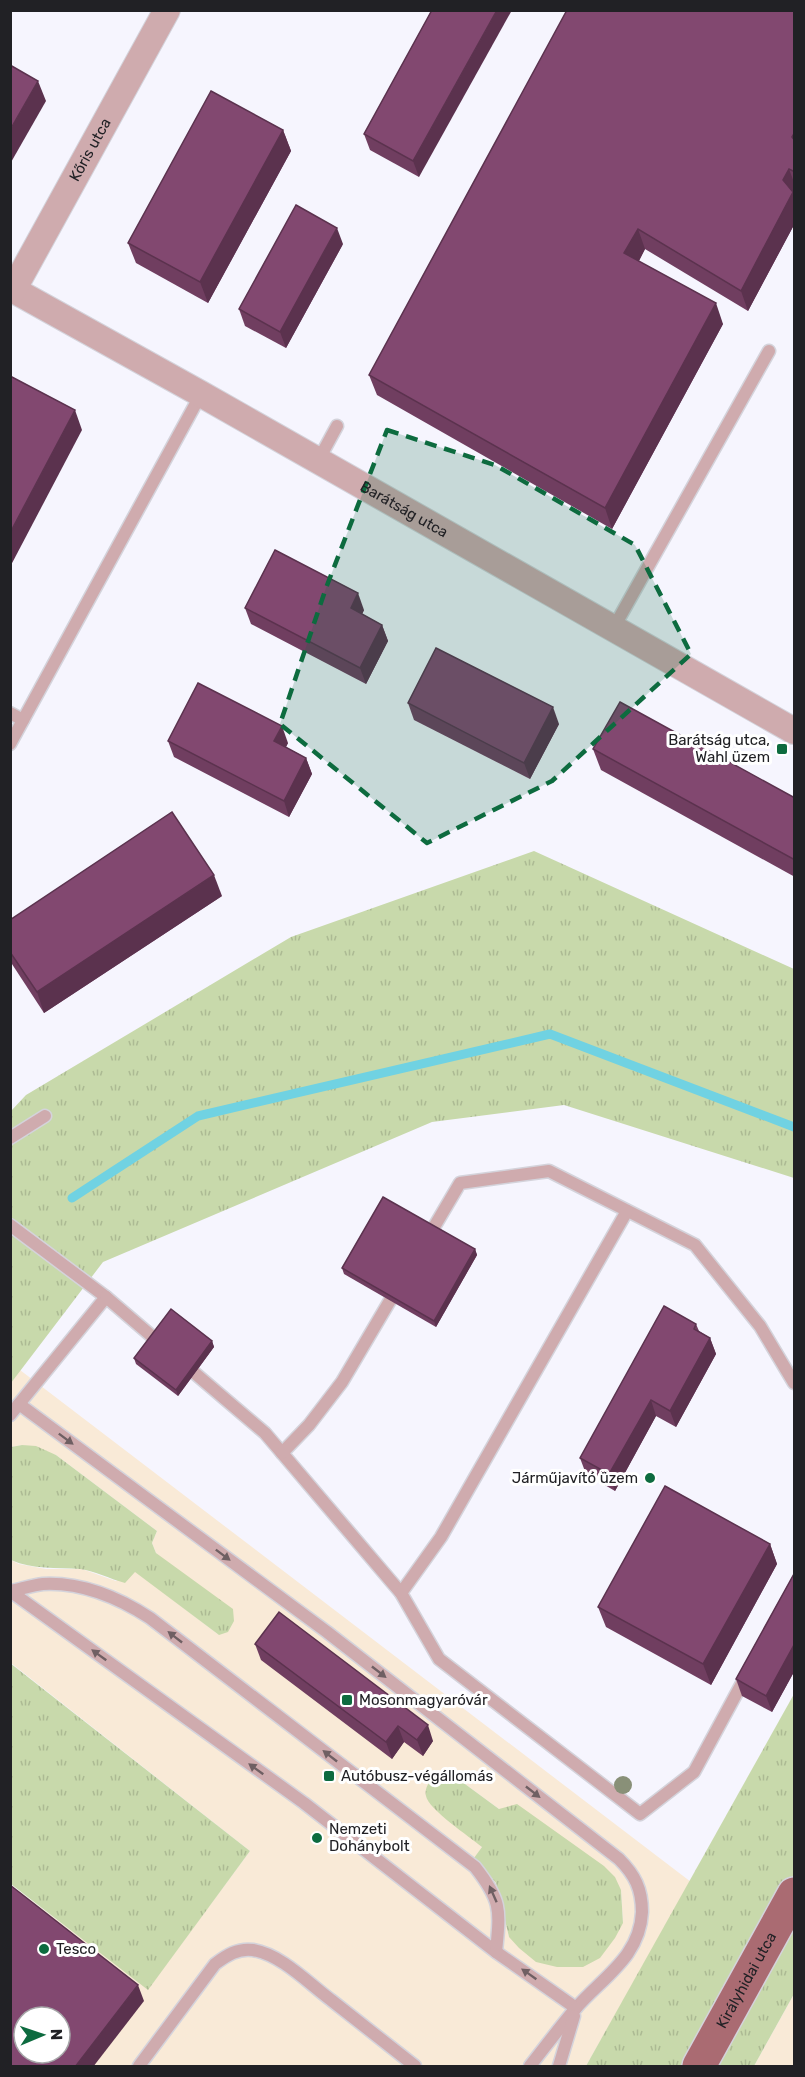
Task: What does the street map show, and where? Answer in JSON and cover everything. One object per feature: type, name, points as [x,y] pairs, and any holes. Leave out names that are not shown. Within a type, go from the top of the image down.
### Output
[{"type":"main road","name":"Királyhidai utca","points":[[699,2067],[795,1894]]},
{"type":"street","name":"Kőris utca","points":[[12,289],[167,10]]},
{"type":"street","name":"Barátság utca","points":[[12,289],[795,731]]},
{"type":"lane","points":[[613,628],[770,351]]},
{"type":"lane","points":[[10,744],[201,394]]},
{"type":"lane","points":[[318,460],[337,426]]},
{"type":"lane","points":[[10,713],[23,720]]},
{"type":"lane","points":[[10,1138],[45,1116]]},
{"type":"lane","points":[[419,1253],[460,1184],[549,1171],[695,1245],[760,1326],[795,1383]]},
{"type":"lane","points":[[401,1593],[441,1537],[627,1211]]},
{"type":"lane","points":[[10,1225],[106,1297],[265,1433],[401,1593],[439,1659],[640,1814],[694,1772],[756,1658]]},
{"type":"lane","points":[[282,1453],[309,1425],[342,1382],[407,1273]]},
{"type":"lane","points":[[10,1415],[106,1297]]},
{"type":"lane","points":[[20,1404],[327,1632],[619,1858],[630,1870],[641,1892],[642,1913],[639,1934],[632,1948],[624,1960],[576,2008],[530,2067]]},
{"type":"lane","points":[[11,1591],[44,1584],[76,1587],[126,1602],[150,1618],[475,1867],[492,1890],[498,1906],[496,1952]]},
{"type":"lane","points":[[11,1591],[304,1803],[496,1952],[576,2008]]},
{"type":"lane","points":[[140,2067],[215,1964],[229,1954],[251,1950],[264,1953],[288,1967],[415,2067]]},
{"type":"lane","points":[[559,2067],[576,2008]]},
{"type":"highlighted area","points":[[387,430],[495,465],[635,545],[691,654],[552,781],[427,843],[280,724],[326,588]]},
{"type":"shaded area","points":[[20,1370],[691,1882],[586,2066],[11,2066],[10,1884],[148,1989],[250,1851],[11,1663],[11,1560],[19,1564],[46,1569],[82,1569],[116,1581],[135,1571],[219,1635],[156,1553],[152,1543],[157,1531],[56,1455],[22,1445],[11,1447],[11,1383]],"holes":[[[450,1773],[499,1809],[621,1890],[623,1923],[509,1937],[496,1883],[475,1858],[482,1847]]]},
{"type":"shaded area","points":[[794,1994],[794,2066],[754,2066]]},
{"type":"green space","points":[[534,851],[794,969],[794,1178],[564,1105],[432,1122],[103,1262],[11,1383],[11,1111],[26,1095],[291,937]]},
{"type":"green space","points":[[36,1446],[56,1455],[157,1531],[152,1543],[156,1553],[233,1609],[234,1621],[228,1632],[219,1635],[135,1572],[125,1583],[86,1570],[36,1567],[11,1560],[11,1447]]},
{"type":"green space","points":[[10,1663],[250,1851],[148,1990],[11,1884]]},
{"type":"green space","points":[[794,1694],[794,1994],[754,2066],[586,2066]]},
{"type":"green space","points":[[450,1773],[499,1809],[517,1804],[604,1866],[615,1877],[621,1890],[623,1923],[600,1958],[583,1967],[557,1967],[536,1962],[509,1937],[496,1883],[474,1858],[482,1847],[428,1802],[427,1787],[435,1774]]},
{"type":"building","points":[[432,10],[497,10],[413,161],[364,134]]},
{"type":"building","points":[[567,10],[795,10],[795,132],[792,137],[795,141],[795,172],[789,169],[783,180],[793,192],[741,291],[638,229],[624,253],[716,303],[605,508],[369,375]]},
{"type":"building","points":[[10,65],[38,81],[10,130]]},
{"type":"building","points":[[211,91],[283,130],[200,282],[128,243]]},
{"type":"building","points":[[296,205],[337,228],[280,332],[239,309]]},
{"type":"building","points":[[10,376],[75,410],[10,533]]},
{"type":"building","points":[[275,550],[358,593],[351,608],[382,625],[360,668],[245,608]]},
{"type":"building","points":[[436,648],[553,707],[524,763],[408,703]]},
{"type":"building","points":[[198,683],[282,726],[274,741],[306,758],[284,801],[168,741]]},
{"type":"building","points":[[620,702],[795,798],[795,860],[593,749]]},
{"type":"building","points":[[172,812],[214,875],[37,992],[10,952],[10,920]]},
{"type":"building","points":[[383,1197],[475,1249],[434,1321],[342,1268]]},
{"type":"building","points":[[664,1306],[696,1324],[694,1329],[710,1338],[670,1411],[651,1400],[609,1474],[580,1458]]},
{"type":"building","points":[[171,1309],[212,1341],[176,1390],[134,1358]]},
{"type":"building","points":[[665,1486],[770,1544],[703,1664],[598,1607]]},
{"type":"building","points":[[795,1572],[795,1643],[766,1696],[736,1679]]},
{"type":"building","name":"Mosonmagyaróvár","points":[[279,1612],[428,1725],[417,1740],[398,1726],[386,1742],[255,1644]]},
{"type":"building","name":"Tesco","points":[[10,1885],[138,1985],[75,2067],[10,2067]]},
{"type":"waterway","points":[[72,1198],[198,1116],[550,1034],[794,1127]]},
{"type":"place","name":"Barátság utca, Wahl üzem","points":[[782,749]]},
{"type":"place","name":"Járműjavító üzem","points":[[650,1478]]},
{"type":"place","name":"Mosonmagyaróvár","points":[[347,1700]]},
{"type":"place","name":"Autóbusz-végállomás","points":[[329,1776]]},
{"type":"place","name":"Nemzeti Dohánybolt","points":[[317,1838]]},
{"type":"place","name":"Tesco","points":[[44,1949]]}]
